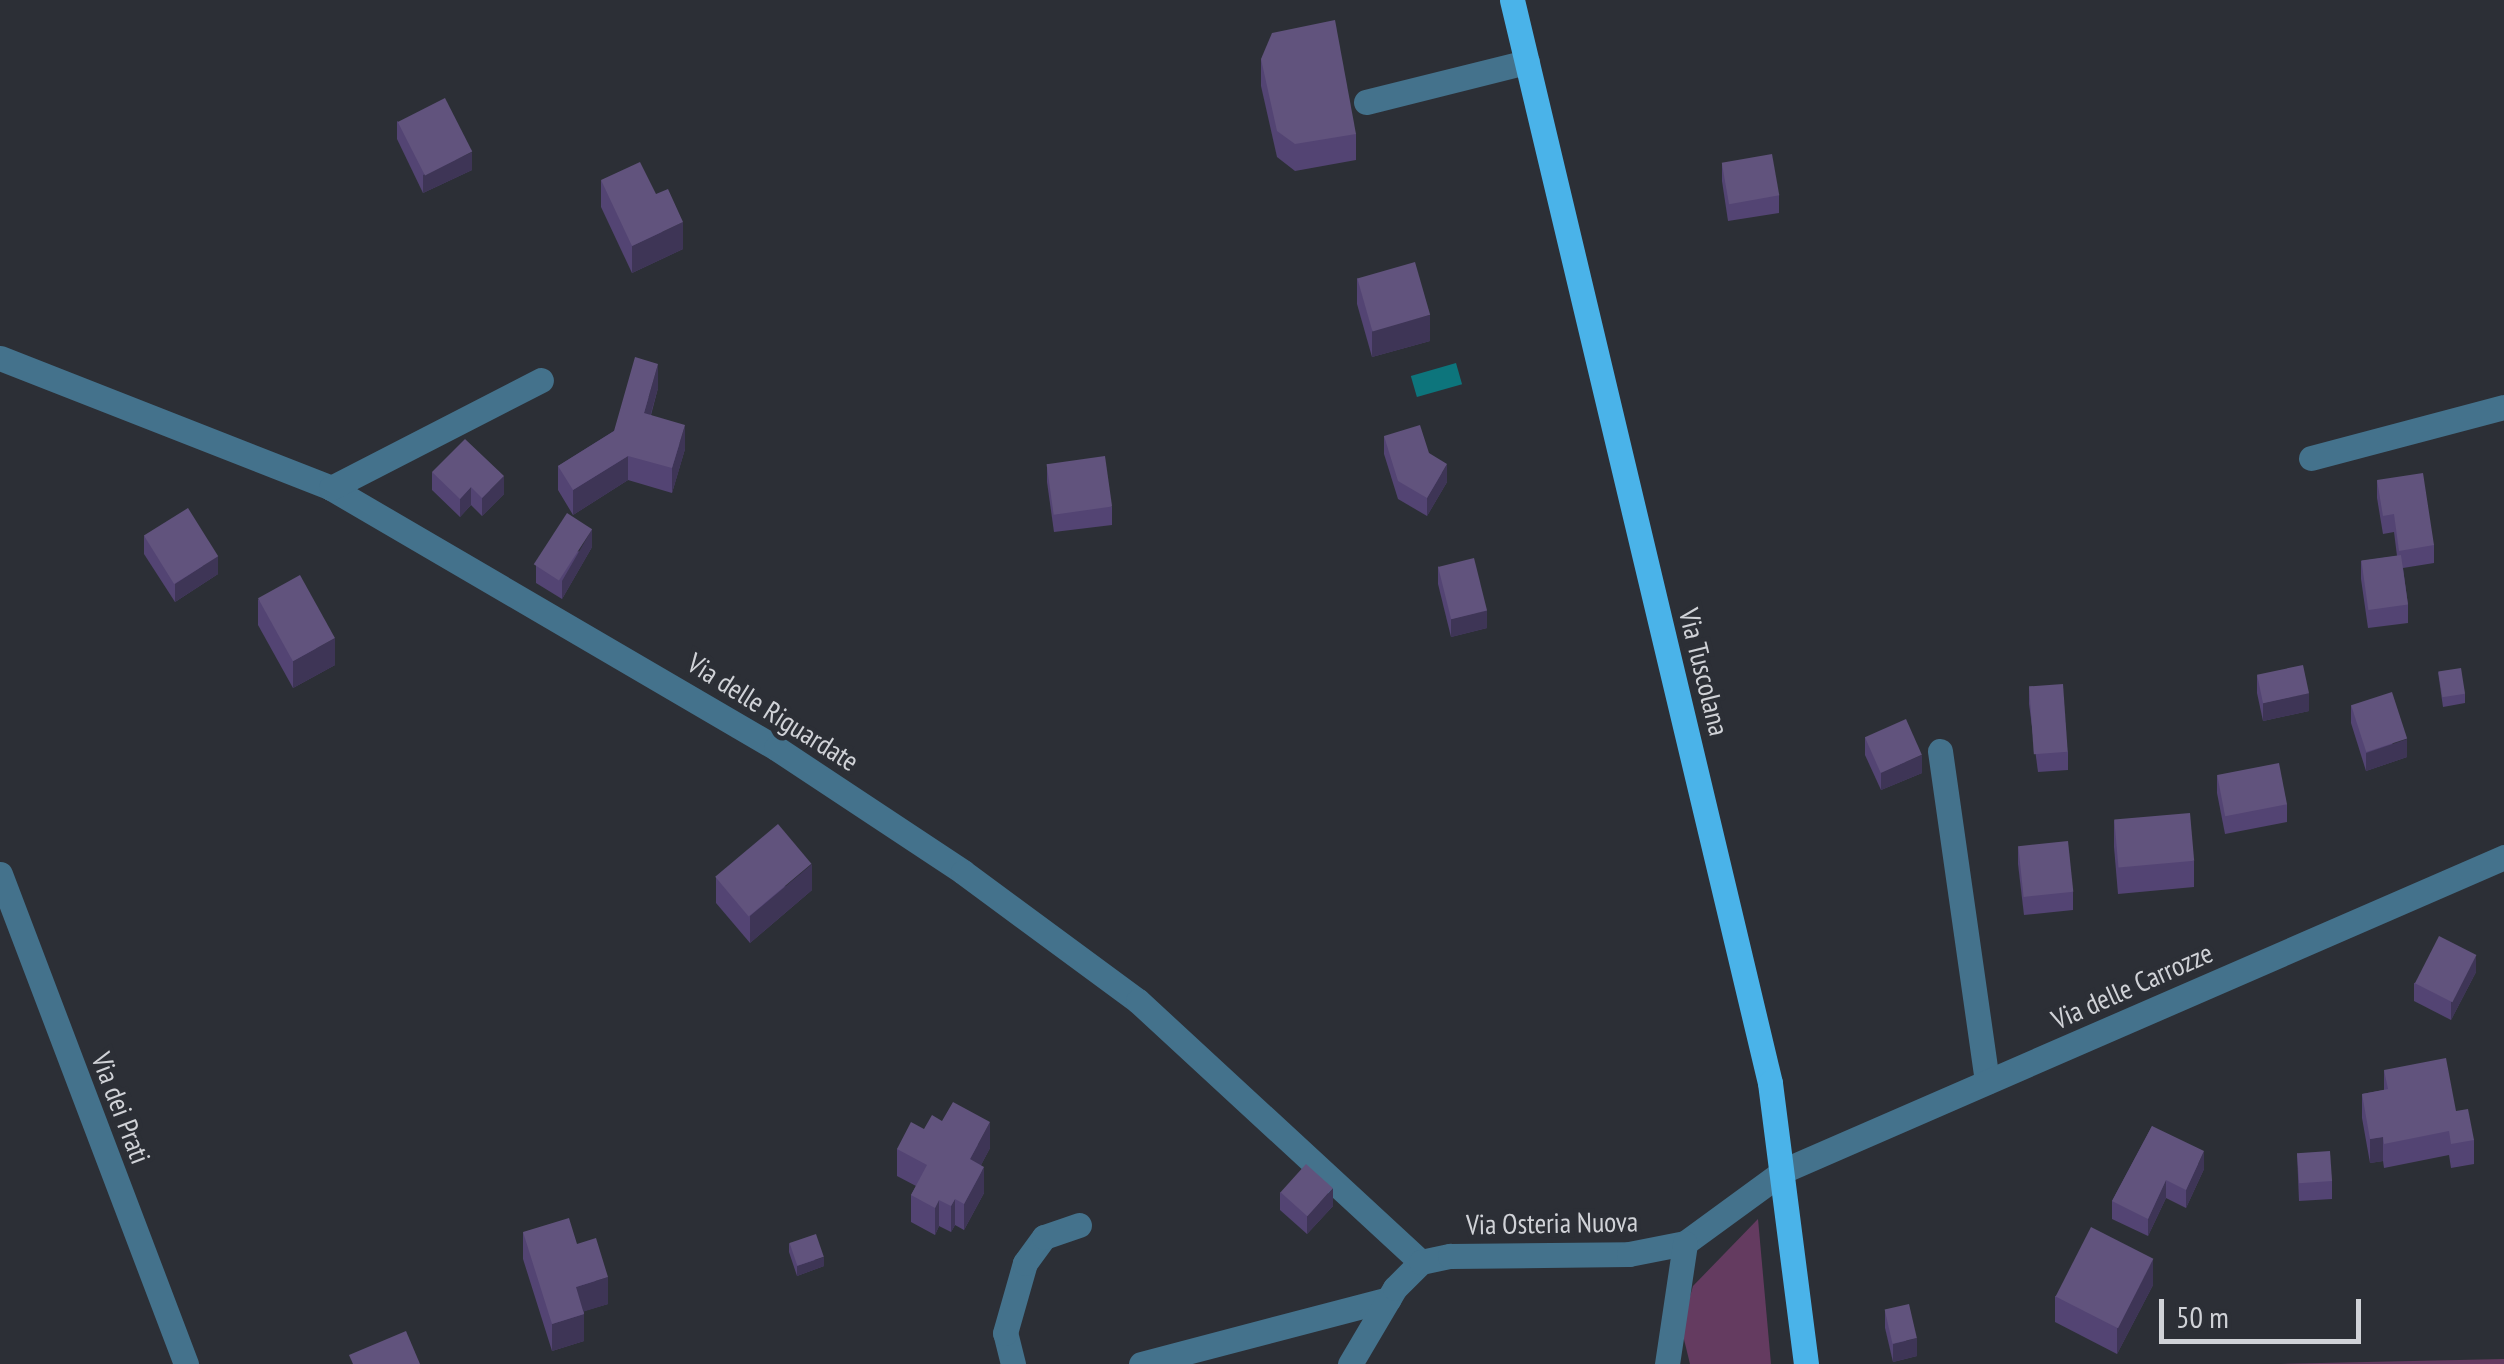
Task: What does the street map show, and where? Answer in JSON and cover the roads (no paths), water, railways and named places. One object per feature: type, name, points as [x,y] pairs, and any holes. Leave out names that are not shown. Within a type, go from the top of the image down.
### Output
[{"type":"main road","name":"Via Tuscolana","points":[[1512,0],[1730,905],[1784,1170],[1806,1364]]},
{"type":"street","points":[[1366,102],[1527,62]]},
{"type":"street","name":"Via delle Riguardate","points":[[0,358],[331,488],[733,721],[1034,922],[1227,1076],[1420,1262]]},
{"type":"street","points":[[331,488],[541,380]]},
{"type":"street","points":[[2311,458],[2504,407]]},
{"type":"street","points":[[1940,751],[1987,1082]]},
{"type":"street","name":"Via delle Carrozze","points":[[1784,1170],[2504,858]]},
{"type":"street","name":"Via dei Prati","points":[[0,874],[186,1364]]},
{"type":"street","name":"Via Osteria Nuova","points":[[1420,1262],[1450,1256],[1629,1254],[1685,1243],[1784,1170]]},
{"type":"street","points":[[1013,1364],[1005,1333],[1026,1263],[1044,1237],[1079,1225]]},
{"type":"street","points":[[1667,1364],[1685,1243]]},
{"type":"street","points":[[1350,1364],[1389,1299],[1420,1262]]},
{"type":"street","points":[[1140,1364],[1389,1299]]},
{"type":"water","points":[[1456,363],[1462,384],[1417,397],[1411,376]]}]
